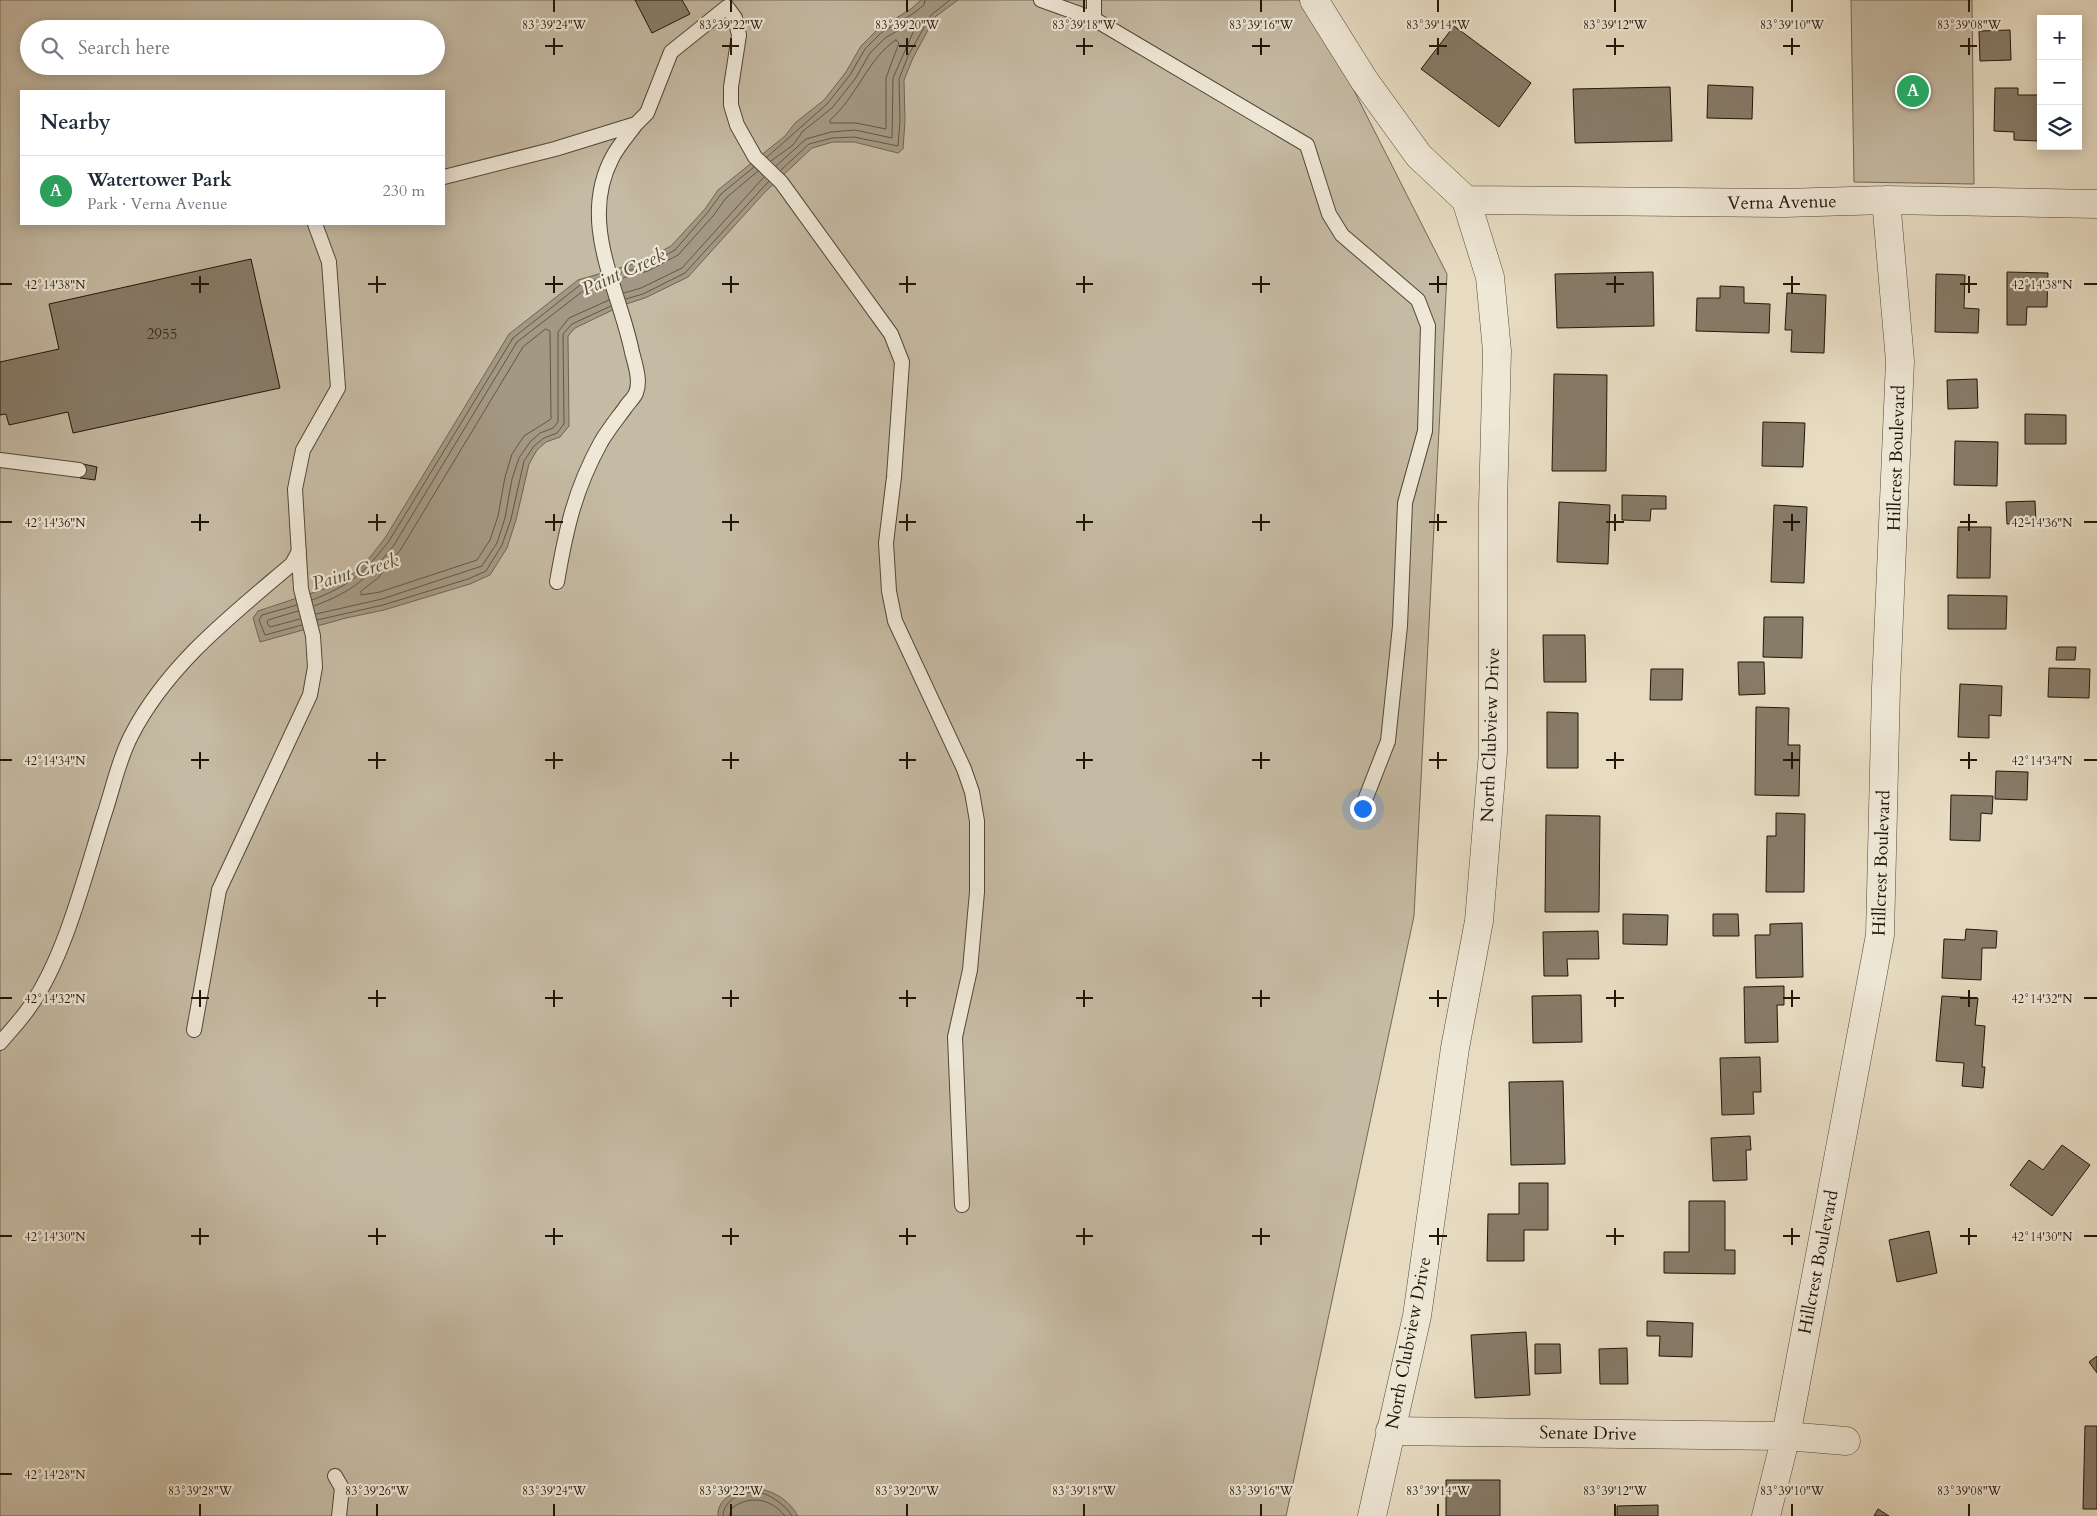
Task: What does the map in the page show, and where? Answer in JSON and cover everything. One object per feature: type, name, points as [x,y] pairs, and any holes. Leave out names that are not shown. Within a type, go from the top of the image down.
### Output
[{"type":"street","points":[[1314,0],[1364,80],[1418,156],[1466,200]]},
{"type":"street","name":"Verna Avenue","points":[[1466,200],[1784,203],[1886,200],[2097,204]]},
{"type":"street","name":"North Clubview Drive","points":[[1372,1516],[1417,1316],[1456,1048],[1479,921],[1493,752],[1493,505],[1497,351],[1490,277],[1466,200]]},
{"type":"street","name":"Hillcrest Boulevard","points":[[1766,1516],[1786,1436],[1880,935],[1886,687],[1900,360],[1886,200]]},
{"type":"street","name":"Senate Drive","points":[[1390,1431],[1786,1436],[1846,1440]]},
{"type":"lane","points":[[1041,0],[1094,19],[1308,145],[1329,214],[1342,235],[1418,300],[1428,326],[1425,431],[1405,503],[1400,626],[1388,740],[1365,800]]},
{"type":"lane","points":[[1094,0],[1094,19]]},
{"type":"lane","points":[[556,582],[574,500],[602,441],[636,393],[637,377],[626,323],[607,268],[600,240],[599,211],[603,182],[612,158],[636,124],[647,113],[671,52],[729,4],[739,34],[731,87],[731,105],[737,125],[755,157],[781,182],[891,334],[902,362],[886,543],[888,591],[895,621],[964,769],[972,792],[977,821],[974,932],[970,970],[954,1046],[962,1205]]},
{"type":"lane","points":[[445,177],[555,149],[636,124]]},
{"type":"lane","points":[[194,1030],[219,890],[310,695],[315,667],[313,636],[301,589],[295,489],[303,450],[338,388],[329,262],[315,225]]},
{"type":"lane","points":[[0,460],[79,470]]},
{"type":"lane","points":[[0,1043],[32,1004],[54,962],[117,771],[130,738],[146,710],[166,680],[207,639],[292,564],[299,551]]},
{"type":"lane","points":[[335,1476],[342,1488],[339,1516]]},
{"type":"shaded area","points":[[0,0],[1308,0],[1447,274],[1414,916],[1286,1516],[0,1516]]},
{"type":"shaded area","points":[[1851,0],[1972,0],[1974,184],[1854,182]]},
{"type":"water","name":"Paint Creek","points":[[921,0],[958,0],[935,17],[913,58],[904,80],[905,121],[903,149],[898,153],[854,142],[833,142],[812,148],[765,192],[688,277],[575,328],[568,336],[569,426],[560,437],[546,442],[537,450],[529,464],[516,520],[507,548],[490,575],[470,584],[384,610],[346,618],[260,642],[253,618],[258,611],[339,584],[363,566],[385,538],[509,334],[578,280],[643,261],[671,246],[705,209],[718,190],[785,136],[795,123],[824,100],[846,72],[861,46],[878,29],[911,9]]},
{"type":"water","points":[[748,1488],[756,1488],[777,1495],[794,1509],[798,1516],[718,1516],[720,1505],[727,1497]]},
{"type":"building","points":[[635,0],[682,0],[690,14],[652,33]]},
{"type":"building","points":[[1454,26],[1531,83],[1499,127],[1421,69]]},
{"type":"building","points":[[2010,30],[2011,60],[1980,61],[1979,31]]},
{"type":"building","points":[[1708,85],[1753,87],[1752,119],[1707,118]]},
{"type":"building","points":[[1670,87],[1672,141],[1575,143],[1573,89]]},
{"type":"building","points":[[1995,88],[2018,88],[2018,95],[2037,95],[2037,141],[2014,140],[2014,132],[1994,131]]},
{"type":"building","points":[[251,259],[280,388],[73,433],[68,412],[9,425],[6,414],[0,415],[0,362],[59,349],[49,304]]},
{"type":"building","points":[[1653,272],[1654,326],[1557,328],[1555,274]]},
{"type":"building","points":[[2007,272],[2048,273],[2047,307],[2027,307],[2026,325],[2007,325]]},
{"type":"building","points":[[1936,274],[1965,275],[1964,308],[1979,309],[1978,333],[1935,332]]},
{"type":"building","points":[[1720,286],[1744,287],[1744,303],[1770,304],[1769,333],[1696,331],[1697,298],[1720,298]]},
{"type":"building","points":[[1787,293],[1826,295],[1824,353],[1791,352],[1792,330],[1785,330]]},
{"type":"building","points":[[1554,374],[1607,375],[1606,471],[1552,471]]},
{"type":"building","points":[[1977,379],[1978,408],[1948,409],[1947,380]]},
{"type":"building","points":[[2025,414],[2066,415],[2066,444],[2025,444]]},
{"type":"building","points":[[1763,422],[1805,423],[1803,467],[1762,466]]},
{"type":"building","points":[[1955,441],[1998,442],[1997,486],[1954,485]]},
{"type":"building","points":[[83,464],[97,467],[95,480],[80,478]]},
{"type":"building","points":[[1622,495],[1666,496],[1666,509],[1651,509],[1650,521],[1622,520]]},
{"type":"building","points":[[2035,501],[2036,523],[2007,524],[2006,502]]},
{"type":"building","points":[[1559,502],[1610,505],[1608,564],[1557,562]]},
{"type":"building","points":[[1774,505],[1807,507],[1804,583],[1771,582]]},
{"type":"building","points":[[1958,527],[1991,527],[1990,578],[1957,578]]},
{"type":"building","points":[[1948,595],[2007,596],[2006,629],[1948,629]]},
{"type":"building","points":[[1764,617],[1803,617],[1802,658],[1763,657]]},
{"type":"building","points":[[1543,635],[1585,635],[1586,682],[1544,682]]},
{"type":"building","points":[[2057,647],[2076,647],[2075,660],[2056,660]]},
{"type":"building","points":[[1738,662],[1764,662],[1765,694],[1739,695]]},
{"type":"building","points":[[2049,668],[2090,669],[2089,698],[2048,697]]},
{"type":"building","points":[[1651,669],[1683,669],[1682,700],[1650,700]]},
{"type":"building","points":[[1960,684],[2002,686],[2001,716],[1989,715],[1989,738],[1958,737]]},
{"type":"building","points":[[1756,707],[1789,708],[1788,745],[1800,745],[1799,796],[1755,795]]},
{"type":"building","points":[[1547,712],[1578,713],[1578,768],[1547,768]]},
{"type":"building","points":[[1996,771],[2028,772],[2027,800],[1995,799]]},
{"type":"building","points":[[1951,795],[1993,796],[1992,814],[1981,813],[1980,841],[1950,840]]},
{"type":"building","points":[[1776,813],[1805,814],[1804,892],[1766,892],[1767,836],[1776,836]]},
{"type":"building","points":[[1546,815],[1600,816],[1599,912],[1545,912]]},
{"type":"building","points":[[1623,914],[1668,915],[1667,945],[1623,944]]},
{"type":"building","points":[[1713,914],[1738,914],[1739,936],[1713,936]]},
{"type":"building","points":[[1802,923],[1803,977],[1756,978],[1755,935],[1770,935],[1770,924]]},
{"type":"building","points":[[1966,929],[1997,931],[1996,948],[1982,948],[1981,980],[1942,978],[1944,939],[1965,940]]},
{"type":"building","points":[[1598,931],[1599,959],[1567,959],[1568,976],[1544,976],[1543,932]]},
{"type":"building","points":[[1784,986],[1784,1005],[1777,1005],[1778,1042],[1745,1043],[1744,987]]},
{"type":"building","points":[[1581,995],[1582,1042],[1533,1043],[1532,996]]},
{"type":"building","points":[[1942,996],[1978,998],[1975,1025],[1985,1026],[1982,1067],[1985,1067],[1983,1088],[1962,1086],[1964,1063],[1936,1061]]},
{"type":"building","points":[[1760,1057],[1761,1092],[1753,1092],[1754,1114],[1722,1115],[1720,1058]]},
{"type":"building","points":[[1563,1081],[1565,1164],[1511,1165],[1509,1082]]},
{"type":"building","points":[[1750,1136],[1751,1150],[1746,1150],[1747,1180],[1713,1181],[1711,1138]]},
{"type":"building","points":[[2062,1145],[2090,1165],[2052,1216],[2010,1185],[2029,1160],[2043,1170]]},
{"type":"building","points":[[1519,1183],[1548,1183],[1548,1230],[1524,1230],[1524,1261],[1487,1261],[1488,1214],[1519,1214]]},
{"type":"building","points":[[1689,1201],[1725,1201],[1725,1250],[1735,1250],[1735,1274],[1664,1273],[1664,1252],[1689,1252]]},
{"type":"building","points":[[1929,1231],[1937,1273],[1897,1282],[1889,1240]]},
{"type":"building","points":[[1647,1321],[1693,1323],[1692,1357],[1659,1356],[1660,1336],[1647,1336]]},
{"type":"building","points":[[1526,1332],[1530,1395],[1475,1398],[1471,1335]]},
{"type":"building","points":[[1535,1344],[1560,1344],[1561,1373],[1535,1374]]},
{"type":"building","points":[[1627,1348],[1628,1384],[1600,1384],[1599,1349]]},
{"type":"building","points":[[2097,1356],[2097,1373],[2089,1362]]},
{"type":"building","points":[[2085,1426],[2097,1426],[2097,1509],[2083,1509]]},
{"type":"building","points":[[1446,1480],[1500,1480],[1500,1516],[1446,1516]]},
{"type":"building","points":[[1658,1505],[1658,1516],[1617,1516],[1617,1506]]},
{"type":"building","points":[[1878,1509],[1889,1516],[1874,1516]]},
{"type":"place","name":"Watertower Park","points":[[1913,91]]}]
